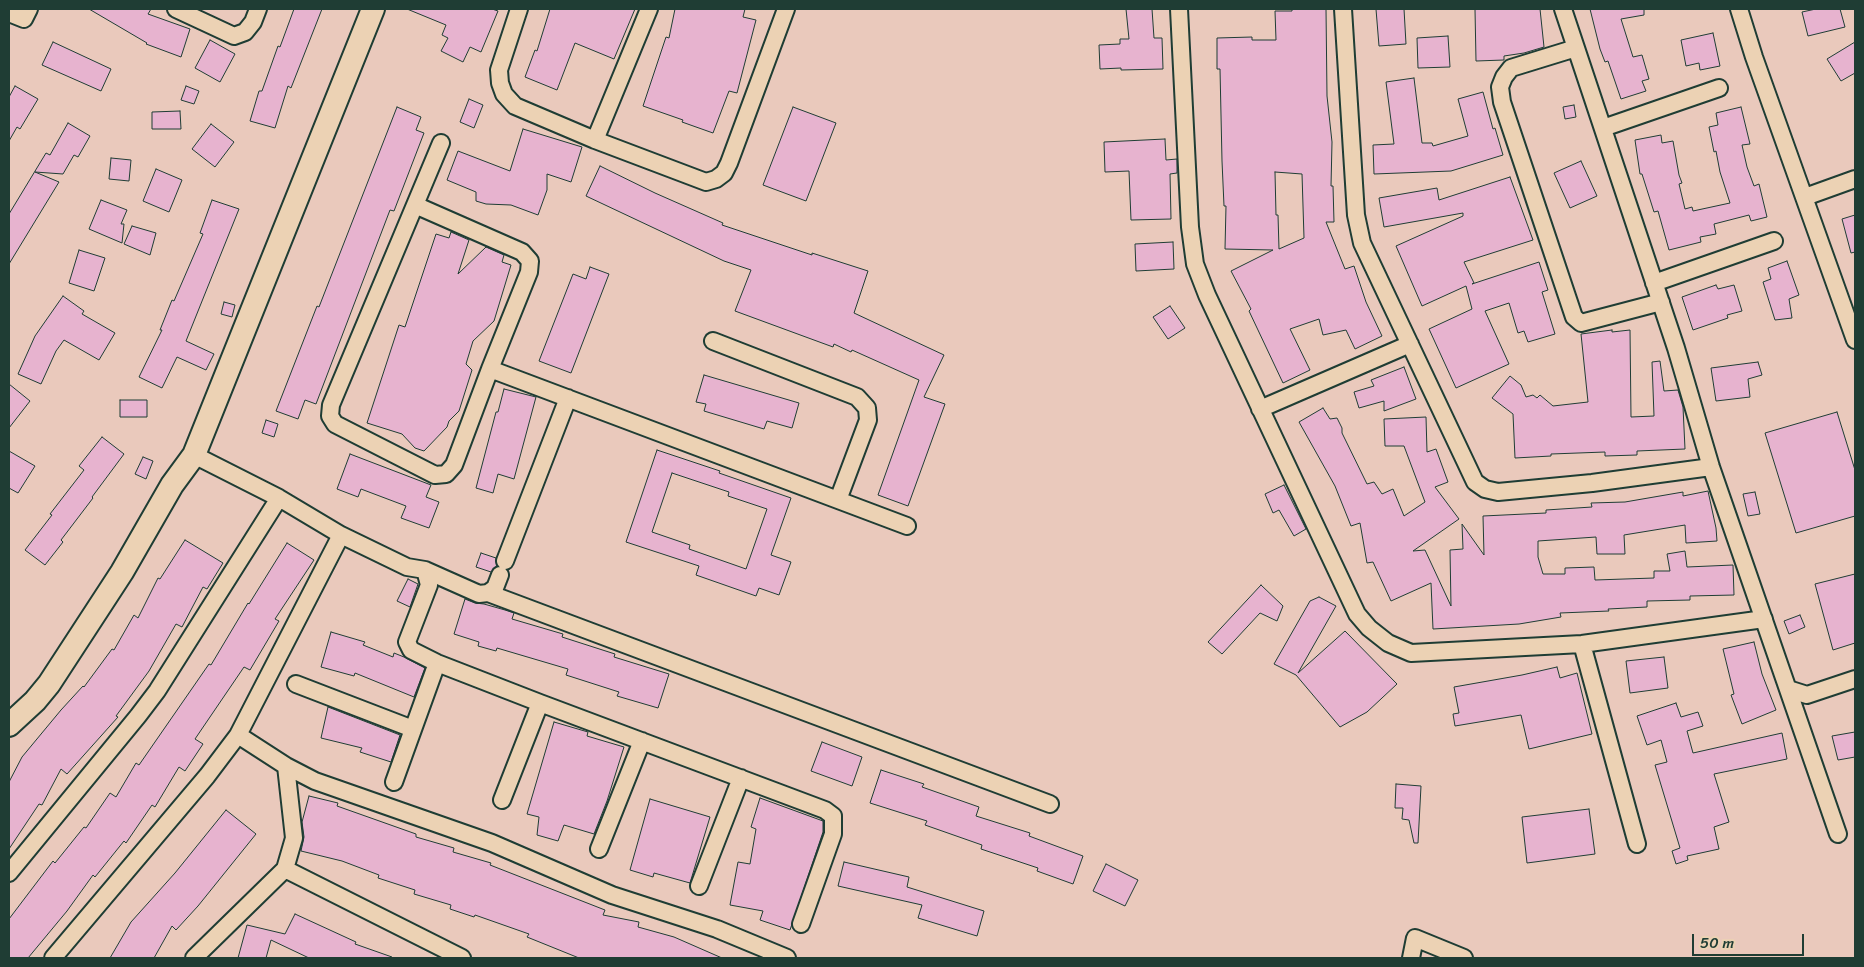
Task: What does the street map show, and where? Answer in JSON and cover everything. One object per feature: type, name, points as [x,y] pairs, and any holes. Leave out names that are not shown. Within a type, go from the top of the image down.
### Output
[{"type":"street","points":[[9,13],[24,19],[29,9]]},
{"type":"street","points":[[176,9],[234,36],[245,32],[253,22],[258,9]]},
{"type":"street","points":[[9,725],[35,701],[49,684],[122,572],[172,485],[194,455],[373,9]]},
{"type":"street","points":[[519,9],[499,70],[500,83],[504,94],[515,106],[594,140],[706,182],[716,179],[724,173],[729,163],[786,9]]},
{"type":"street","points":[[594,140],[649,9]]},
{"type":"street","points":[[1180,9],[1190,227],[1195,264],[1207,295],[1357,614],[1369,628],[1388,644],[1410,653],[1582,644],[1764,619]]},
{"type":"street","points":[[1343,9],[1356,215],[1362,243],[1475,482],[1485,489],[1498,492],[1592,483],[1711,467]]},
{"type":"street","points":[[1563,9],[1676,348],[1711,467],[1838,834]]},
{"type":"street","points":[[1739,9],[1855,340]]},
{"type":"street","points":[[1576,48],[1511,68],[1500,86],[1502,102],[1558,270],[1574,317],[1581,323],[1661,302]]},
{"type":"street","points":[[1603,128],[1719,88]]},
{"type":"street","points":[[415,205],[522,252],[530,261],[529,272],[454,464],[446,474],[435,475],[335,424],[330,416],[331,405],[441,142]]},
{"type":"street","points":[[1805,197],[1855,179]]},
{"type":"street","points":[[1654,283],[1774,241]]},
{"type":"street","points":[[713,341],[857,397],[867,408],[868,420],[838,500]]},
{"type":"street","points":[[1260,408],[1410,344]]},
{"type":"street","points":[[490,369],[907,526]]},
{"type":"street","points":[[488,593],[495,588],[568,398]]},
{"type":"street","points":[[194,455],[279,498],[341,535],[408,567],[425,570],[479,594],[488,593],[1050,804]]},
{"type":"street","points":[[9,873],[157,691],[279,498]]},
{"type":"street","points":[[53,958],[207,776],[238,735],[341,535]]},
{"type":"street","points":[[425,570],[429,585],[407,642],[411,650],[437,663],[540,704],[826,810],[833,816],[833,834],[800,924]]},
{"type":"street","points":[[1582,644],[1637,844]]},
{"type":"street","points":[[394,782],[437,663]]},
{"type":"street","points":[[1788,689],[1807,695],[1855,680]]},
{"type":"street","points":[[296,684],[413,729]]},
{"type":"street","points":[[502,800],[540,704]]},
{"type":"street","points":[[238,735],[286,766],[314,781],[492,843],[612,895],[717,929],[786,958]]},
{"type":"street","points":[[599,849],[642,741]]},
{"type":"street","points":[[194,958],[285,869],[294,838],[286,766]]},
{"type":"street","points":[[699,886],[741,778]]},
{"type":"street","points":[[285,869],[462,958]]},
{"type":"street","points":[[1411,958],[1415,938],[1464,958]]},
{"type":"building","points":[[89,9],[151,9],[148,14],[190,29],[181,57],[146,44]]},
{"type":"building","points":[[294,9],[322,9],[291,88],[288,86],[275,128],[250,121],[259,91],[262,91]]},
{"type":"building","points":[[407,9],[492,9],[498,11],[481,52],[470,47],[463,62],[441,51],[448,38],[442,35],[446,25]]},
{"type":"building","points":[[550,9],[635,9],[614,59],[575,43],[557,90],[525,77],[535,50],[537,51]]},
{"type":"building","points":[[675,9],[745,9],[743,17],[756,20],[737,93],[729,91],[713,133],[643,106],[666,37],[669,38]]},
{"type":"building","points":[[1126,9],[1152,9],[1154,38],[1162,38],[1163,69],[1100,69],[1099,45],[1120,44],[1120,39],[1129,39]]},
{"type":"building","points":[[1292,9],[1326,9],[1327,96],[1332,142],[1331,186],[1333,186],[1334,222],[1326,222],[1345,269],[1354,266],[1366,302],[1382,336],[1355,349],[1346,330],[1323,335],[1319,319],[1290,329],[1310,370],[1283,383],[1249,311],[1251,309],[1231,271],[1273,250],[1225,249],[1226,206],[1224,206],[1220,69],[1217,69],[1217,38],[1252,37],[1252,40],[1276,40],[1275,11],[1292,11]],"holes":[[[1275,172],[1302,174],[1304,238],[1279,249]]]},
{"type":"building","points":[[1376,9],[1404,9],[1406,44],[1379,46]]},
{"type":"building","points":[[1475,9],[1540,9],[1544,47],[1504,56],[1504,60],[1476,61]]},
{"type":"building","points":[[1590,9],[1644,9],[1644,15],[1621,19],[1633,57],[1642,55],[1649,79],[1642,81],[1646,91],[1621,99],[1608,61],[1605,62],[1600,49]]},
{"type":"building","points":[[1816,9],[1840,9],[1845,27],[1808,36],[1802,12]]},
{"type":"building","points":[[1713,33],[1720,66],[1700,70],[1699,63],[1686,66],[1681,40]]},
{"type":"building","points":[[1448,36],[1450,67],[1418,68],[1417,38]]},
{"type":"building","points":[[210,40],[235,54],[220,82],[195,68]]},
{"type":"building","points":[[53,42],[111,69],[101,91],[42,65]]},
{"type":"building","points":[[1855,42],[1855,73],[1841,81],[1827,59]]},
{"type":"building","points":[[1414,78],[1422,143],[1432,143],[1433,146],[1468,136],[1458,99],[1483,92],[1493,129],[1495,128],[1503,155],[1451,171],[1374,174],[1373,145],[1394,144],[1386,82]]},
{"type":"building","points":[[15,86],[38,99],[20,129],[17,127],[9,141],[9,97]]},
{"type":"building","points":[[186,86],[199,91],[194,104],[181,100]]},
{"type":"building","points":[[469,99],[483,105],[474,128],[460,122]]},
{"type":"building","points":[[1574,105],[1576,117],[1565,119],[1563,107]]},
{"type":"building","points":[[397,107],[421,117],[416,130],[424,133],[394,211],[390,210],[316,404],[305,400],[298,419],[276,411]]},
{"type":"building","points":[[793,107],[836,123],[806,201],[763,185]]},
{"type":"building","points":[[1741,107],[1750,144],[1742,145],[1747,167],[1754,186],[1759,184],[1767,217],[1751,221],[1749,215],[1714,224],[1716,234],[1700,237],[1701,242],[1669,250],[1658,211],[1654,212],[1642,174],[1640,174],[1635,140],[1661,135],[1662,143],[1673,141],[1682,183],[1679,184],[1685,209],[1692,207],[1693,211],[1730,203],[1720,172],[1716,151],[1714,152],[1709,127],[1718,125],[1716,113]]},
{"type":"building","points":[[180,111],[181,129],[152,129],[152,112]]},
{"type":"building","points":[[68,123],[90,136],[78,157],[74,155],[63,174],[35,172],[59,182],[9,264],[9,214],[46,153],[50,155]]},
{"type":"building","points":[[211,124],[234,142],[215,167],[192,149]]},
{"type":"building","points":[[523,129],[582,147],[571,182],[547,174],[547,190],[538,215],[511,205],[486,204],[476,201],[476,192],[447,180],[458,151],[510,171]]},
{"type":"building","points":[[1165,139],[1166,160],[1177,159],[1177,173],[1170,174],[1171,219],[1131,220],[1129,171],[1105,172],[1104,142]]},
{"type":"building","points":[[111,158],[131,160],[129,181],[109,179]]},
{"type":"building","points":[[1581,161],[1597,196],[1570,208],[1554,173]]},
{"type":"building","points":[[600,166],[723,223],[722,225],[812,255],[812,253],[868,271],[854,313],[944,355],[924,397],[945,404],[908,506],[878,495],[919,380],[852,350],[851,352],[834,344],[833,347],[735,311],[751,270],[724,261],[586,196]]},
{"type":"building","points":[[156,169],[182,180],[169,212],[143,201]]},
{"type":"building","points":[[1510,177],[1533,240],[1464,262],[1474,283],[1472,284],[1539,262],[1548,290],[1542,292],[1555,334],[1528,342],[1524,331],[1518,333],[1509,303],[1485,311],[1509,364],[1456,388],[1429,329],[1472,309],[1466,286],[1422,306],[1396,246],[1463,216],[1463,213],[1384,227],[1379,198],[1437,188],[1439,200]]},
{"type":"building","points":[[101,200],[127,210],[121,224],[124,224],[122,243],[89,229]]},
{"type":"building","points":[[212,200],[239,209],[186,341],[214,354],[206,370],[177,357],[162,388],[139,377],[162,330],[160,330],[172,300],[174,301],[203,234],[200,233]]},
{"type":"building","points":[[1855,215],[1855,252],[1851,253],[1842,219]]},
{"type":"building","points":[[132,226],[156,233],[150,255],[124,244]]},
{"type":"building","points":[[451,232],[469,240],[458,274],[486,247],[504,255],[502,262],[511,265],[494,321],[473,341],[466,364],[472,370],[459,411],[449,421],[447,427],[424,451],[415,448],[402,434],[367,423],[399,325],[405,327],[436,234],[449,238]]},
{"type":"building","points":[[1173,242],[1174,269],[1136,271],[1135,244]]},
{"type":"building","points":[[79,250],[105,258],[94,291],[69,283]]},
{"type":"building","points":[[1787,261],[1799,295],[1789,299],[1792,318],[1775,320],[1763,282],[1771,279],[1768,268]]},
{"type":"building","points":[[590,267],[609,274],[571,373],[539,361],[573,274],[586,279]]},
{"type":"building","points":[[1716,285],[1718,289],[1734,285],[1742,311],[1727,315],[1728,318],[1693,330],[1682,297]]},
{"type":"building","points":[[63,296],[84,311],[82,314],[115,333],[99,360],[64,340],[56,351],[41,384],[18,374],[35,336]]},
{"type":"building","points":[[224,302],[235,305],[232,317],[221,314]]},
{"type":"building","points":[[1170,306],[1185,328],[1168,339],[1153,317]]},
{"type":"building","points":[[1612,330],[1612,332],[1630,330],[1631,417],[1654,416],[1652,362],[1660,361],[1664,391],[1678,390],[1683,407],[1685,449],[1637,451],[1637,455],[1605,456],[1605,452],[1551,454],[1551,456],[1515,458],[1513,414],[1492,398],[1510,376],[1521,385],[1526,397],[1533,395],[1537,398],[1540,395],[1553,406],[1588,402],[1581,334]]},
{"type":"building","points":[[1758,362],[1762,375],[1748,379],[1750,397],[1716,401],[1711,368]]},
{"type":"building","points":[[1404,367],[1416,399],[1384,411],[1384,401],[1359,408],[1354,392],[1374,386],[1371,380]]},
{"type":"building","points":[[704,375],[799,403],[792,428],[767,421],[764,429],[704,411],[706,404],[696,402]]},
{"type":"building","points":[[9,384],[30,401],[9,428]]},
{"type":"building","points":[[504,389],[536,397],[514,479],[498,474],[493,493],[476,488]]},
{"type":"building","points":[[120,400],[147,400],[147,417],[120,417]]},
{"type":"building","points":[[1323,408],[1330,419],[1337,418],[1342,428],[1342,433],[1367,484],[1374,482],[1382,494],[1393,489],[1404,516],[1425,502],[1404,446],[1385,446],[1384,419],[1426,417],[1427,452],[1436,449],[1448,482],[1435,487],[1459,519],[1413,551],[1425,550],[1451,606],[1450,550],[1463,549],[1462,524],[1484,555],[1483,516],[1546,513],[1546,510],[1592,507],[1591,503],[1625,502],[1683,492],[1683,496],[1708,491],[1717,541],[1686,543],[1685,525],[1624,535],[1625,554],[1597,554],[1596,537],[1538,541],[1538,557],[1543,574],[1565,574],[1565,568],[1594,567],[1595,580],[1654,578],[1654,571],[1670,571],[1667,554],[1685,551],[1687,567],[1733,565],[1734,595],[1690,596],[1690,600],[1647,601],[1647,607],[1560,613],[1561,617],[1519,624],[1433,629],[1431,583],[1391,601],[1373,562],[1367,563],[1360,523],[1351,526],[1335,486],[1299,422]]},
{"type":"building","points":[[1837,412],[1855,470],[1855,516],[1796,533],[1765,433]]},
{"type":"building","points":[[266,420],[278,424],[274,437],[262,433]]},
{"type":"building","points":[[102,437],[124,454],[45,565],[25,550],[84,470],[79,466]]},
{"type":"building","points":[[657,450],[791,498],[771,555],[791,562],[779,595],[759,588],[756,596],[696,575],[699,566],[626,542]],"holes":[[[672,473],[729,492],[728,496],[767,509],[746,569],[689,549],[690,545],[652,532]]]},
{"type":"building","points":[[9,451],[35,466],[18,493],[9,488]]},
{"type":"building","points":[[350,454],[431,485],[426,497],[439,502],[429,528],[401,518],[406,506],[361,489],[358,497],[337,489]]},
{"type":"building","points":[[143,457],[153,461],[146,479],[135,474]]},
{"type":"building","points":[[1284,485],[1306,529],[1294,536],[1279,510],[1273,513],[1265,494]]},
{"type":"building","points":[[1755,492],[1760,514],[1748,516],[1743,494]]},
{"type":"building","points":[[185,540],[223,563],[207,589],[203,587],[182,627],[176,624],[149,671],[116,716],[118,717],[67,774],[61,769],[42,805],[39,804],[9,849],[9,782],[22,757],[61,710],[84,687],[112,649],[114,650],[134,615],[138,618],[158,578],[160,579]]},
{"type":"building","points":[[287,543],[314,560],[275,619],[279,621],[250,670],[244,667],[195,739],[203,744],[185,771],[179,767],[155,807],[152,805],[126,843],[124,841],[95,877],[93,875],[67,911],[28,958],[9,958],[9,919],[53,861],[55,863],[84,827],[86,828],[110,793],[116,797],[136,763],[139,765],[209,664],[211,665]]},
{"type":"building","points":[[481,553],[496,558],[497,566],[491,572],[476,567]]},
{"type":"building","points":[[1855,574],[1855,643],[1833,650],[1815,584]]},
{"type":"building","points":[[408,579],[418,584],[410,607],[397,601]]},
{"type":"building","points":[[1261,585],[1283,606],[1277,621],[1260,613],[1222,654],[1208,642]]},
{"type":"building","points":[[1319,597],[1336,606],[1298,673],[1345,631],[1397,684],[1367,712],[1340,727],[1296,675],[1274,664],[1310,601]]},
{"type":"building","points":[[465,599],[514,613],[512,619],[563,634],[562,637],[615,654],[614,657],[669,674],[658,708],[617,696],[619,692],[566,675],[568,669],[497,648],[496,651],[478,646],[479,642],[454,634]]},
{"type":"building","points":[[1800,615],[1805,627],[1789,634],[1784,621]]},
{"type":"building","points":[[331,632],[365,642],[363,645],[393,657],[394,653],[425,668],[414,697],[355,673],[354,676],[321,667]]},
{"type":"building","points":[[1754,642],[1762,674],[1776,710],[1742,724],[1731,695],[1734,694],[1723,649]]},
{"type":"building","points":[[1664,657],[1668,688],[1630,693],[1626,661]]},
{"type":"building","points":[[1557,667],[1560,678],[1577,673],[1592,734],[1529,749],[1521,715],[1455,726],[1453,714],[1459,713],[1454,687]]},
{"type":"building","points":[[1676,703],[1681,717],[1698,712],[1703,726],[1687,731],[1693,753],[1782,733],[1787,759],[1714,774],[1729,822],[1714,827],[1719,849],[1687,856],[1688,860],[1676,864],[1672,851],[1680,848],[1655,765],[1667,762],[1661,740],[1647,745],[1637,716]]},
{"type":"building","points":[[328,707],[400,735],[391,762],[360,752],[362,748],[321,738]]},
{"type":"building","points":[[554,722],[588,732],[587,736],[624,747],[607,801],[594,834],[564,825],[558,841],[537,835],[539,817],[527,814]]},
{"type":"building","points":[[1855,732],[1855,757],[1838,760],[1832,736]]},
{"type":"building","points":[[822,742],[862,757],[852,786],[811,771]]},
{"type":"building","points":[[881,770],[924,784],[922,787],[979,807],[976,816],[1030,833],[1029,836],[1083,856],[1073,884],[1037,871],[1038,868],[981,849],[982,845],[925,825],[927,821],[870,803]]},
{"type":"building","points":[[1396,784],[1421,786],[1418,843],[1414,843],[1409,820],[1402,819],[1403,808],[1395,808]]},
{"type":"building","points":[[309,796],[338,803],[337,806],[416,834],[416,837],[454,848],[453,852],[491,863],[490,865],[605,910],[603,915],[639,922],[638,927],[674,937],[722,958],[579,958],[527,937],[529,934],[475,915],[474,917],[450,909],[451,905],[414,894],[415,890],[378,878],[379,875],[342,861],[301,851],[304,837],[302,822]]},
{"type":"building","points":[[760,798],[823,821],[823,832],[790,930],[760,920],[763,911],[730,905],[738,862],[750,864],[756,829],[751,827]]},
{"type":"building","points":[[650,799],[710,817],[690,883],[654,873],[653,877],[630,870]]},
{"type":"building","points":[[1589,809],[1595,854],[1527,863],[1522,817]]},
{"type":"building","points":[[226,810],[256,834],[198,906],[176,930],[172,926],[154,958],[110,958],[131,922],[175,873]]},
{"type":"building","points":[[844,862],[909,877],[907,887],[984,911],[977,936],[918,918],[922,905],[838,886]]},
{"type":"building","points":[[1106,864],[1138,880],[1125,906],[1093,891]]},
{"type":"building","points":[[295,914],[356,942],[355,944],[392,957],[309,958],[271,940],[266,958],[238,958],[247,925],[285,934]]}]
